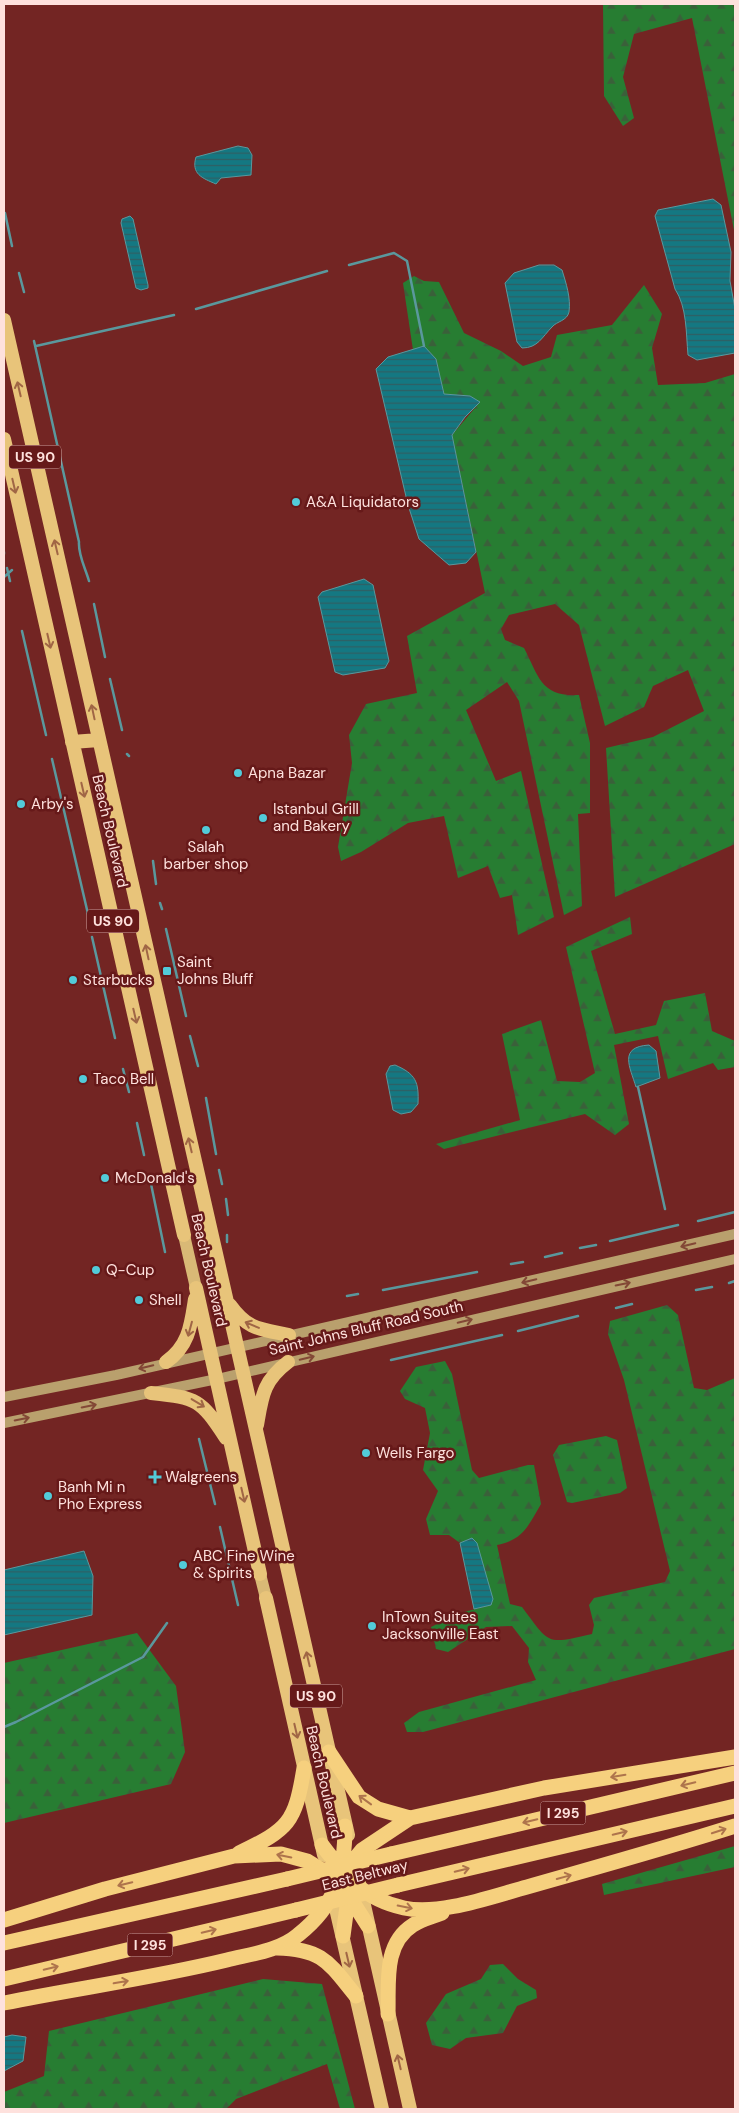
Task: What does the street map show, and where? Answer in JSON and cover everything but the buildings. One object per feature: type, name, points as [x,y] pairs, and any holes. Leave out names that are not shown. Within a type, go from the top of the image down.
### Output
[{"type":"highway","name":"US 90","points":[[4,320],[353,1860]]},
{"type":"highway","name":"Beach Boulevard","points":[[4,439],[184,1235]]},
{"type":"highway","points":[[72,742],[99,740]]},
{"type":"highway","points":[[166,1362],[182,1349],[187,1341],[191,1327],[196,1288]]},
{"type":"highway","name":"Beach Boulevard","points":[[196,1288],[260,1574]]},
{"type":"highway","points":[[226,1299],[241,1320],[248,1324],[289,1335]]},
{"type":"highway","points":[[256,1431],[263,1393],[268,1380],[288,1362]]},
{"type":"highway","points":[[151,1393],[184,1396],[198,1401],[206,1408],[231,1444]]},
{"type":"highway","name":"Beach Boulevard","points":[[266,1598],[322,1845]]},
{"type":"highway","points":[[329,1752],[359,1797],[378,1810],[410,1818]]},
{"type":"highway","points":[[276,1948],[297,1936],[319,1915],[343,1884],[353,1860],[362,1850],[410,1818],[544,1788],[735,1757]]},
{"type":"highway","points":[[234,1856],[268,1839],[288,1822],[298,1802],[304,1768]]},
{"type":"highway","name":"East Beltway","points":[[4,1943],[287,1879],[735,1773]]},
{"type":"highway","name":"East Beltway","points":[[4,1979],[735,1806]]},
{"type":"highway","points":[[345,1826],[342,1936],[382,2109]]},
{"type":"highway","points":[[388,2014],[390,1959],[400,1936],[422,1920],[462,1905],[625,1860],[735,1826]]},
{"type":"highway","points":[[322,1845],[368,1926],[410,2109]]},
{"type":"highway","points":[[4,1920],[105,1889],[234,1856],[281,1854],[307,1861],[343,1884],[375,1898],[405,1908],[422,1909],[462,1905]]},
{"type":"highway","points":[[4,2003],[170,1974],[276,1948],[296,1948],[323,1958],[356,1996]]},
{"type":"main road","name":"Saint Johns Bluff Road South","points":[[4,1397],[116,1375],[236,1346],[735,1234]]},
{"type":"main road","name":"Beach Boulevard","points":[[184,1235],[196,1288]]},
{"type":"main road","name":"Saint Johns Bluff Road South","points":[[4,1423],[217,1379],[735,1259]]},
{"type":"main road","name":"Beach Boulevard","points":[[260,1574],[266,1598]]},
{"type":"green space","points":[[603,4],[733,4],[735,13],[735,235],[692,18],[634,34],[623,77],[634,118],[623,126],[604,96]]},
{"type":"green space","points":[[414,276],[424,281],[439,282],[464,333],[501,351],[523,366],[551,357],[557,335],[612,325],[644,285],[662,314],[652,348],[658,385],[705,383],[735,374],[735,844],[615,897],[606,748],[653,737],[704,711],[688,670],[653,686],[644,707],[605,726],[579,625],[555,604],[509,615],[501,629],[505,640],[524,648],[538,676],[549,689],[566,695],[579,695],[590,743],[590,813],[578,814],[582,906],[564,915],[519,701],[507,682],[466,710],[496,781],[521,771],[554,917],[518,935],[512,895],[500,898],[488,866],[458,878],[444,816],[408,823],[361,852],[341,861],[338,847],[352,763],[349,735],[366,704],[417,693],[407,636],[485,593],[452,435],[480,402],[470,396],[444,394],[436,359],[424,346],[413,350],[403,283]]},
{"type":"green space","points":[[630,917],[632,934],[591,951],[615,1034],[656,1025],[664,1001],[705,993],[712,1031],[735,1041],[735,1067],[718,1070],[713,1063],[668,1079],[658,1036],[614,1045],[629,1124],[615,1135],[585,1114],[444,1149],[436,1144],[520,1120],[502,1034],[541,1020],[557,1081],[580,1082],[595,1073],[566,947]]},
{"type":"green space","points":[[667,1305],[678,1315],[694,1388],[707,1390],[735,1378],[735,1649],[423,1732],[407,1732],[404,1723],[419,1712],[536,1680],[528,1662],[529,1648],[512,1626],[486,1627],[448,1652],[436,1649],[431,1627],[460,1613],[491,1605],[472,1538],[460,1543],[449,1535],[430,1535],[426,1519],[438,1491],[423,1470],[430,1433],[425,1408],[405,1399],[400,1391],[416,1367],[445,1361],[452,1374],[472,1470],[479,1478],[534,1465],[541,1504],[519,1536],[506,1543],[497,1545],[510,1604],[522,1607],[544,1635],[550,1639],[565,1640],[592,1634],[594,1625],[589,1605],[594,1598],[665,1582],[670,1571],[624,1380],[608,1334],[610,1321]]},
{"type":"green space","points":[[606,1436],[617,1440],[627,1488],[620,1493],[572,1503],[567,1502],[553,1455],[559,1445]]},
{"type":"green space","points":[[137,1633],[176,1686],[185,1752],[171,1784],[4,1823],[4,1663]]},
{"type":"green space","points":[[735,1846],[735,1867],[604,1895],[602,1884]]},
{"type":"green space","points":[[503,1964],[518,1979],[536,1990],[537,1998],[517,2006],[503,2033],[466,2038],[450,2049],[432,2045],[426,2023],[446,1994],[481,1979],[490,1965]]},
{"type":"green space","points":[[263,1979],[322,1984],[355,2109],[340,2109],[327,2064],[236,2099],[226,2109],[4,2109],[4,2092],[44,2076],[49,2031]]},
{"type":"water","points":[[238,146],[248,148],[252,155],[251,175],[221,178],[216,184],[202,177],[196,171],[196,157]]},
{"type":"water","points":[[713,199],[721,205],[731,252],[730,281],[735,309],[735,353],[697,360],[688,355],[684,312],[675,289],[655,216],[658,210]]},
{"type":"water","points":[[130,216],[133,219],[148,285],[148,288],[141,290],[136,288],[121,223],[122,219]]},
{"type":"water","points":[[539,265],[554,265],[562,270],[569,296],[569,312],[564,319],[554,325],[536,344],[522,348],[517,342],[505,283],[514,273]]},
{"type":"water","points":[[424,346],[436,359],[444,394],[470,396],[480,402],[465,417],[452,435],[476,552],[466,563],[449,565],[419,539],[408,505],[376,369],[388,357]]},
{"type":"water","points":[[364,579],[373,585],[389,661],[385,668],[343,675],[335,672],[318,597],[322,592]]},
{"type":"water","points":[[649,1045],[656,1051],[660,1078],[636,1087],[629,1065],[630,1054],[639,1047]]},
{"type":"water","points":[[395,1065],[412,1075],[417,1084],[418,1104],[411,1112],[401,1114],[393,1110],[386,1074],[390,1066]]},
{"type":"water","points":[[472,1538],[477,1543],[493,1599],[491,1605],[474,1609],[460,1543]]},
{"type":"water","points":[[84,1551],[93,1576],[92,1615],[4,1635],[4,1570]]},
{"type":"water","points":[[12,2035],[26,2037],[23,2061],[4,2071],[4,2037]]},
{"type":"waterway","points":[[5,213],[12,246]]},
{"type":"waterway","points":[[349,265],[394,253],[407,261],[424,346]]},
{"type":"waterway","points":[[196,309],[327,271]]},
{"type":"waterway","points":[[19,273],[24,292]]},
{"type":"waterway","points":[[36,346],[174,315]]},
{"type":"waterway","points":[[34,341],[82,561],[89,581]]},
{"type":"waterway","points":[[7,568],[10,581]]},
{"type":"waterway","points":[[4,577],[12,570]]},
{"type":"waterway","points":[[94,604],[105,657]]},
{"type":"waterway","points":[[22,631],[46,735]]},
{"type":"waterway","points":[[110,679],[122,730]]},
{"type":"waterway","points":[[52,759],[88,914]]},
{"type":"waterway","points":[[153,861],[156,884]]},
{"type":"waterway","points":[[160,903],[162,909]]},
{"type":"waterway","points":[[166,929],[186,1016]]},
{"type":"waterway","points":[[92,937],[115,1038]]},
{"type":"waterway","points":[[190,1036],[198,1066]]},
{"type":"waterway","points":[[123,1069],[129,1092]]},
{"type":"waterway","points":[[638,1087],[665,1209]]},
{"type":"waterway","points":[[206,1098],[216,1154]]},
{"type":"waterway","points":[[137,1123],[144,1155]]},
{"type":"waterway","points":[[219,1170],[222,1184]]},
{"type":"waterway","points":[[150,1179],[165,1252]]},
{"type":"waterway","points":[[226,1199],[228,1215]]},
{"type":"waterway","points":[[698,1221],[735,1212]]},
{"type":"waterway","points":[[610,1241],[678,1225]]},
{"type":"waterway","points":[[227,1235],[227,1242]]},
{"type":"waterway","points":[[580,1248],[596,1245]]},
{"type":"waterway","points":[[545,1257],[562,1253]]},
{"type":"waterway","points":[[511,1264],[523,1262]]},
{"type":"waterway","points":[[383,1290],[477,1272]]},
{"type":"waterway","points":[[729,1283],[735,1281]]},
{"type":"waterway","points":[[696,1290],[712,1287]]},
{"type":"waterway","points":[[347,1296],[358,1294]]},
{"type":"waterway","points":[[616,1308],[632,1304]]},
{"type":"waterway","points":[[518,1331],[578,1316]]},
{"type":"waterway","points":[[391,1360],[502,1335]]},
{"type":"waterway","points":[[199,1439],[215,1504]]},
{"type":"waterway","points":[[220,1527],[238,1605]]},
{"type":"waterway","points":[[4,1727],[143,1657],[167,1623]]},
{"type":"place","name":"A&A Liquidators","points":[[296,502]]},
{"type":"place","name":"Apna Bazar","points":[[238,773]]},
{"type":"place","name":"Arby's","points":[[21,804]]},
{"type":"place","name":"Istanbul Grill and Bakery","points":[[263,818]]},
{"type":"place","name":"Salah barber shop","points":[[206,830]]},
{"type":"place","name":"Saint Johns Bluff","points":[[167,971]]},
{"type":"place","name":"Starbucks","points":[[73,980]]},
{"type":"place","name":"Taco Bell","points":[[83,1079]]},
{"type":"place","name":"McDonald's","points":[[105,1178]]},
{"type":"place","name":"Q-Cup","points":[[96,1270]]},
{"type":"place","name":"Shell","points":[[139,1300]]},
{"type":"place","name":"Wells Fargo","points":[[366,1453]]},
{"type":"place","name":"Walgreens","points":[[155,1477]]},
{"type":"place","name":"Banh Mi n Pho Express","points":[[48,1496]]},
{"type":"place","name":"ABC Fine Wine & Spirits","points":[[183,1565]]},
{"type":"place","name":"InTown Suites Jacksonville East","points":[[372,1626]]}]
